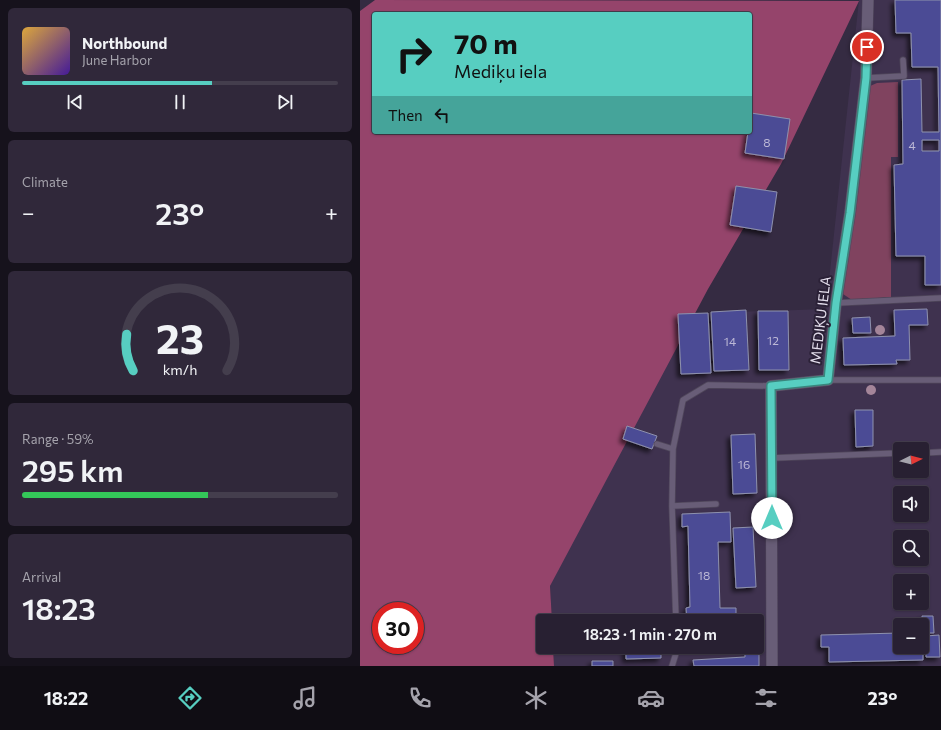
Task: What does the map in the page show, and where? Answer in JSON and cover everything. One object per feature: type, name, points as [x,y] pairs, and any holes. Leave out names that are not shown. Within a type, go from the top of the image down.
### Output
[{"type":"street","name":"MEDIĶU IELA","points":[[771,386],[828,380],[836,303],[850,213],[866,78],[868,0]]},
{"type":"street","points":[[771,386],[772,666]]},
{"type":"lane","points":[[866,78],[904,76],[903,60]]},
{"type":"lane","points":[[836,303],[941,298]]},
{"type":"lane","points":[[828,380],[941,380]]},
{"type":"lane","points":[[676,614],[672,506],[673,449],[683,400],[708,385],[771,386]]},
{"type":"lane","points":[[657,444],[673,449]]},
{"type":"lane","points":[[929,453],[941,452]]},
{"type":"lane","points":[[772,458],[893,454]]},
{"type":"lane","points":[[672,506],[716,504]]},
{"type":"lane","points":[[672,666],[676,654]]},
{"type":"shaded area","points":[[375,0],[859,1],[781,164],[708,289],[550,586],[552,614],[536,614],[536,654],[553,654],[554,666],[360,666],[360,11]]},
{"type":"shaded area","points":[[859,0],[941,0],[941,666],[554,666],[553,654],[764,654],[764,614],[552,614],[550,586],[678,314],[826,309]]},
{"type":"shaded area","points":[[898,82],[898,157],[891,157],[891,297],[852,300],[843,294],[870,86],[877,83]]},
{"type":"building","points":[[895,0],[941,0],[941,285],[925,285],[925,256],[896,256],[894,165],[903,164],[902,80],[921,79],[922,132],[939,132],[938,67],[912,67],[911,33],[896,33]],"holes":[[[922,140],[939,140],[939,151],[922,151]]]},
{"type":"building","points":[[752,113],[790,119],[784,159],[745,153],[748,134],[752,134]]},
{"type":"building","points":[[736,186],[777,192],[771,232],[730,225]]},
{"type":"building","points":[[927,309],[928,325],[909,325],[910,360],[896,360],[897,364],[844,365],[843,338],[895,336],[894,310]]},
{"type":"building","points":[[746,310],[749,370],[714,371],[711,312]]},
{"type":"building","points":[[758,311],[788,311],[789,370],[759,370]]},
{"type":"building","points":[[708,313],[711,373],[681,374],[678,314]]},
{"type":"building","points":[[870,317],[871,333],[853,333],[852,318]]},
{"type":"building","points":[[855,410],[873,410],[873,446],[856,447]]},
{"type":"building","points":[[627,426],[657,436],[652,449],[623,439]]},
{"type":"building","points":[[755,434],[757,493],[733,494],[731,435]]},
{"type":"building","points":[[730,512],[731,542],[718,542],[720,608],[736,608],[736,614],[686,614],[686,608],[690,607],[688,526],[682,527],[682,514]]},
{"type":"building","points":[[753,527],[756,587],[736,588],[733,528]]},
{"type":"building","points":[[922,616],[933,616],[934,633],[929,633],[929,618],[922,618]]},
{"type":"building","points":[[893,633],[893,654],[923,654],[923,660],[829,662],[829,647],[821,647],[821,635]]},
{"type":"building","points":[[939,635],[940,657],[926,657],[926,654],[929,654],[929,636]]},
{"type":"building","points":[[626,654],[661,654],[661,658],[626,659]]},
{"type":"building","points":[[745,654],[759,654],[759,666],[694,666],[693,660],[745,657]]},
{"type":"building","points":[[592,661],[613,661],[613,666],[592,666]]},
{"type":"route","points":[[772,518],[771,386],[828,380],[836,303],[850,213],[866,78],[867,47]]}]
